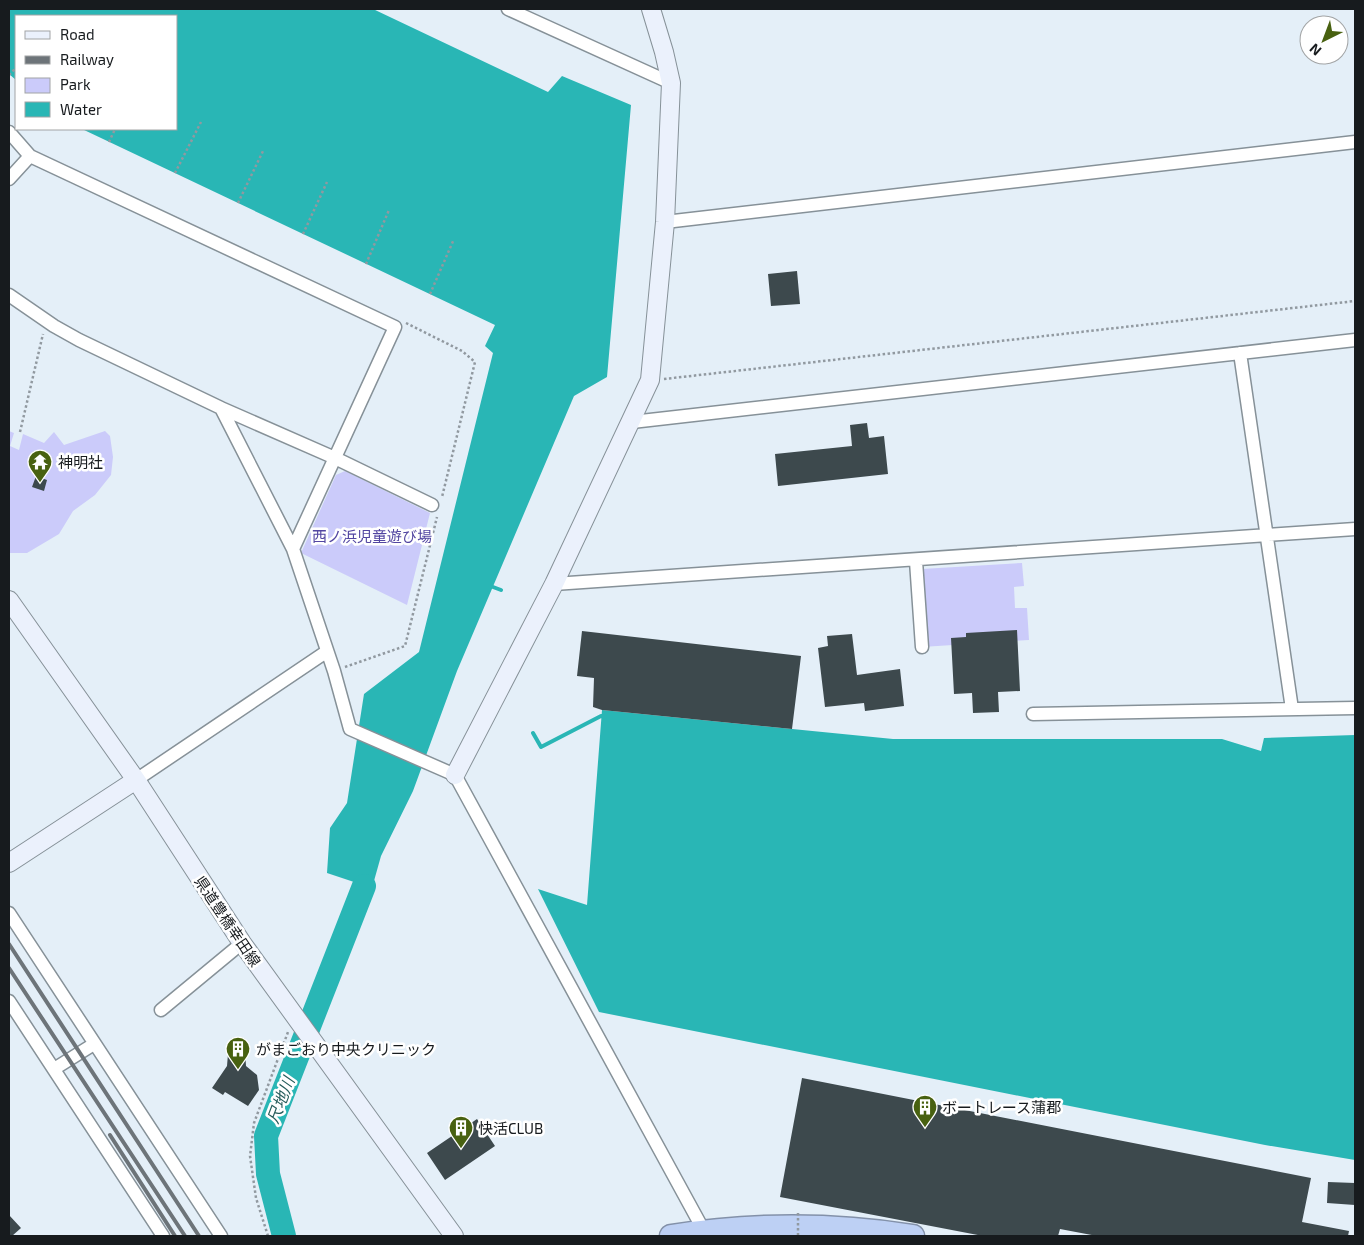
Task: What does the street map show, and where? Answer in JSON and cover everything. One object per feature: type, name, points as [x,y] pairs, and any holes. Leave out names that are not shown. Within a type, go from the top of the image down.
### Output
[{"type":"highway","points":[[671,1236],[704,1231],[814,1225],[862,1228],[913,1236]]},
{"type":"street","points":[[508,9],[671,83]]},
{"type":"street","points":[[455,775],[554,584],[632,422],[650,380],[664,222],[671,83],[651,9]]},
{"type":"street","points":[[9,132],[30,156],[396,327],[293,549]]},
{"type":"street","points":[[664,222],[1355,142]]},
{"type":"street","points":[[9,179],[30,156]]},
{"type":"street","points":[[9,295],[79,340],[221,408],[335,458],[437,507]]},
{"type":"street","points":[[632,422],[1355,340]]},
{"type":"street","points":[[1240,353],[1292,709]]},
{"type":"street","points":[[221,408],[293,549],[326,652],[334,671],[350,729],[455,775],[704,1231]]},
{"type":"street","points":[[554,584],[1355,529]]},
{"type":"street","points":[[916,560],[922,647]]},
{"type":"street","name":"県道豊橋幸田線","points":[[9,600],[136,780],[242,944],[319,1054],[454,1236]]},
{"type":"street","points":[[9,863],[326,652]]},
{"type":"street","points":[[1033,714],[1355,708]]},
{"type":"street","points":[[9,913],[221,1236]]},
{"type":"street","points":[[161,1010],[242,944]]},
{"type":"street","points":[[9,1002],[163,1236]]},
{"type":"street","points":[[54,1069],[94,1044]]},
{"type":"path","points":[[175,173],[201,122]]},
{"type":"path","points":[[109,142],[115,130]]},
{"type":"path","points":[[238,203],[263,151]]},
{"type":"path","points":[[303,234],[327,182]]},
{"type":"path","points":[[366,264],[389,210]]},
{"type":"path","points":[[430,294],[454,239]]},
{"type":"path","points":[[650,380],[1355,301]]},
{"type":"path","points":[[20,432],[47,321]]},
{"type":"path","points":[[334,671],[405,646],[437,507],[475,362],[462,350],[403,322]]},
{"type":"path","points":[[268,1236],[256,1198],[250,1156],[254,1123],[297,1020]]},
{"type":"path","points":[[798,1213],[798,1236]]},
{"type":"green space","points":[[9,431],[14,433],[10,446],[19,450],[23,434],[44,443],[54,432],[64,445],[105,431],[110,436],[113,457],[111,475],[95,495],[73,511],[59,534],[27,553],[9,553]]},
{"type":"green space","name":"西ノ浜児童遊び場","points":[[345,471],[430,513],[407,605],[301,553],[336,475]]},
{"type":"green space","points":[[1022,563],[1024,586],[1014,587],[1015,608],[1027,608],[1029,640],[922,647],[922,569]]},
{"type":"water","points":[[9,9],[373,9],[548,92],[562,76],[631,105],[607,377],[574,396],[457,671],[413,791],[381,856],[372,888],[327,873],[330,828],[347,803],[364,694],[419,652],[493,353],[485,346],[495,325],[84,130],[178,130],[178,15],[15,15],[15,79],[9,74]]},
{"type":"water","name":"ボートレース蒲郡","points":[[602,710],[893,739],[1222,739],[1261,751],[1264,738],[1355,735],[1355,1160],[1265,1145],[599,1012],[538,889],[587,905]]},
{"type":"building","points":[[797,271],[800,304],[771,306],[768,274]]},
{"type":"building","points":[[867,423],[869,438],[884,436],[888,474],[778,486],[775,454],[852,446],[850,425]]},
{"type":"building","name":"神明社","points":[[36,476],[47,480],[44,491],[32,487]]},
{"type":"building","points":[[1017,630],[1020,691],[998,692],[999,712],[973,713],[972,693],[954,694],[951,638],[966,637],[966,633]]},
{"type":"building","points":[[582,631],[801,656],[792,729],[602,710],[593,707],[594,678],[577,676]]},
{"type":"building","points":[[852,634],[857,675],[900,669],[904,706],[865,711],[864,703],[825,707],[818,648],[828,646],[827,636]]},
{"type":"building","name":"がまごおり中央クリニック","points":[[235,1043],[245,1052],[246,1066],[257,1075],[259,1090],[248,1106],[225,1092],[223,1095],[212,1088],[227,1066],[228,1054]]},
{"type":"building","name":"ボートレース蒲郡","points":[[802,1078],[1311,1178],[1302,1222],[1349,1231],[1348,1236],[1097,1236],[1060,1229],[1058,1236],[983,1236],[780,1197]]},
{"type":"building","name":"快活CLUB","points":[[477,1119],[495,1146],[445,1180],[427,1153]]},
{"type":"building","points":[[1328,1182],[1355,1183],[1355,1205],[1327,1203]]},
{"type":"building","points":[[9,1215],[21,1228],[12,1236],[9,1236]]},
{"type":"waterway","points":[[493,587],[501,590]]},
{"type":"waterway","points":[[533,733],[541,747],[601,716],[605,717]]},
{"type":"waterway","name":"尺地川","points":[[284,1236],[268,1174],[266,1136],[364,886]]},
{"type":"railway","points":[[9,944],[199,1236]]},
{"type":"railway","points":[[9,968],[185,1236]]},
{"type":"railway","points":[[110,1135],[175,1236]]},
{"type":"place","name":"神明社","points":[[40,483]]},
{"type":"place","name":"がまごおり中央クリニック","points":[[238,1070]]},
{"type":"place","name":"ボートレース蒲郡","points":[[925,1128]]},
{"type":"place","name":"快活CLUB","points":[[461,1149]]}]
